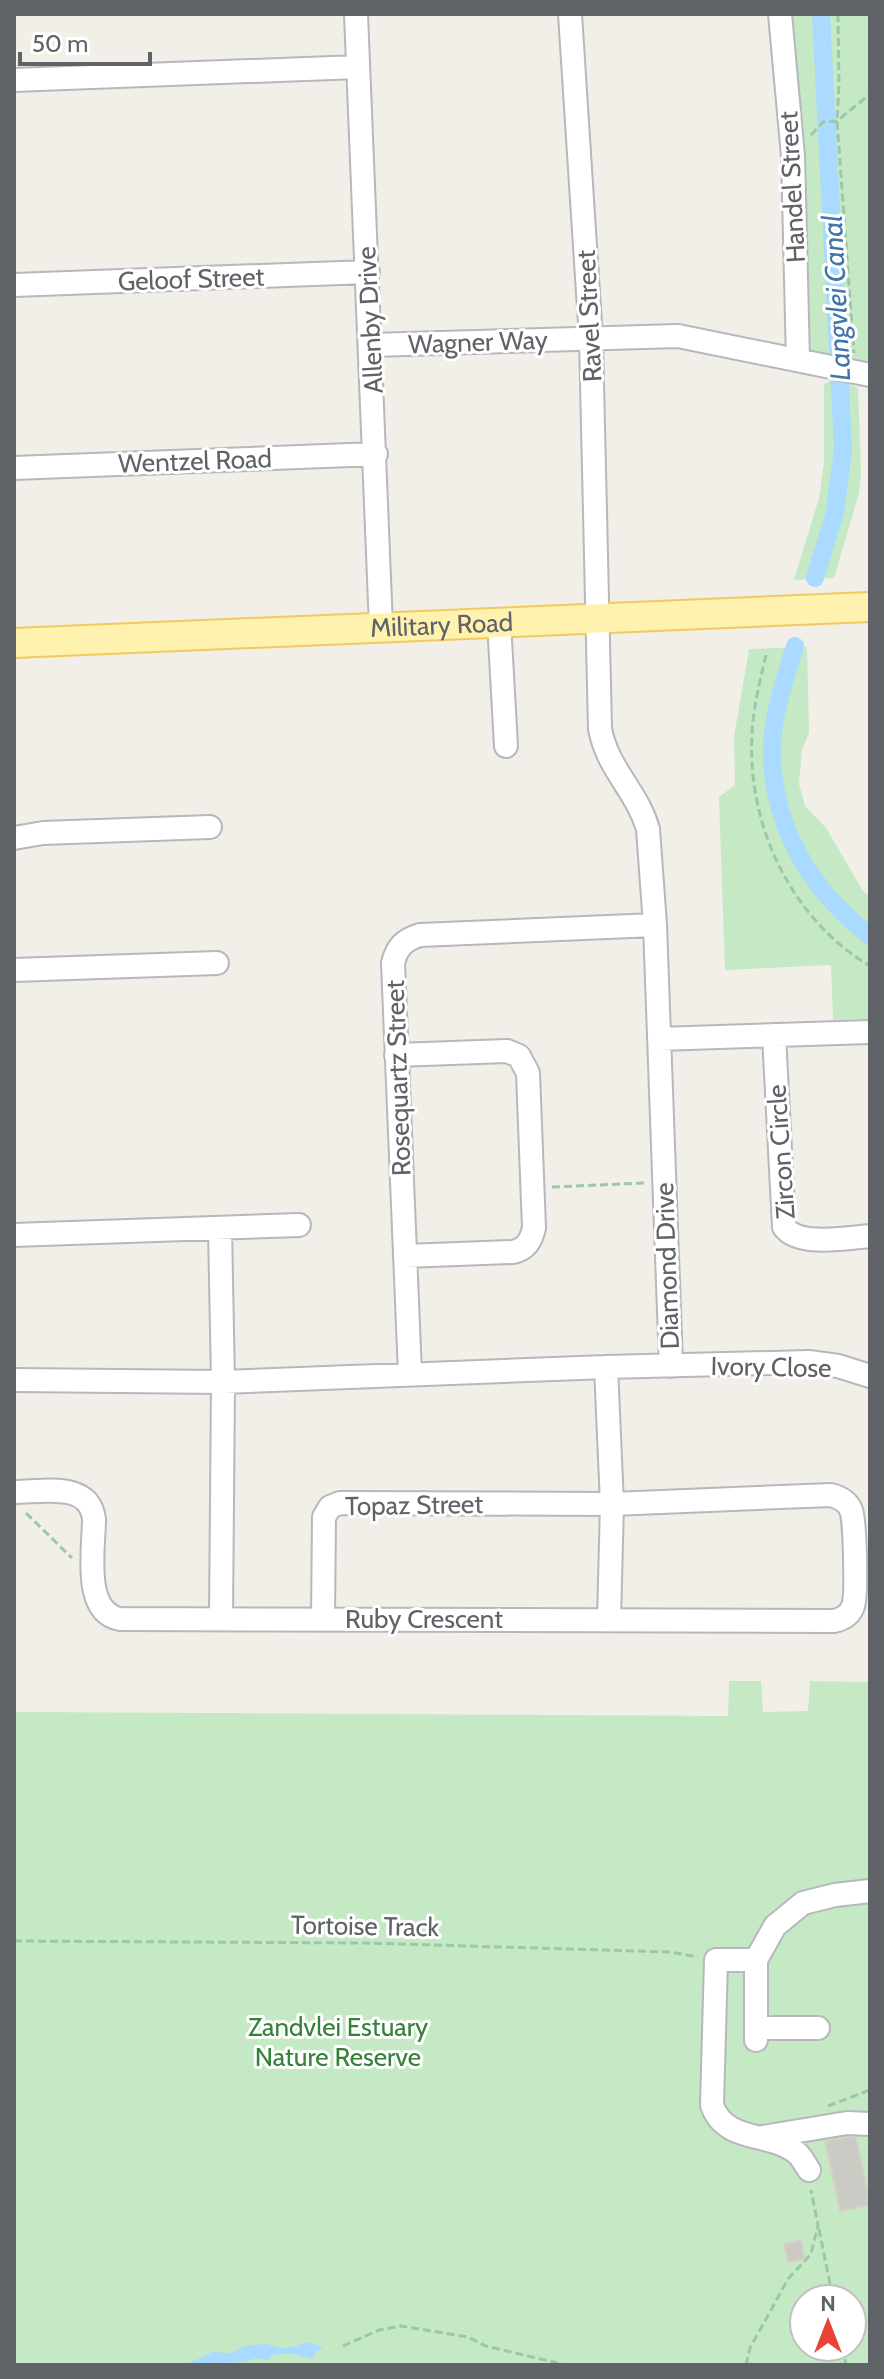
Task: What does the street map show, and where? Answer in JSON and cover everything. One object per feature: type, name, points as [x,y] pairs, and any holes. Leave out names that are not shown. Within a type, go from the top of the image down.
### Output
[{"type":"main road","name":"Military Road","points":[[14,643],[870,607]]},
{"type":"street","name":"Allenby Drive","points":[[356,14],[381,627]]},
{"type":"street","name":"Ravel Street","points":[[570,14],[591,339],[597,617]]},
{"type":"street","name":"Handel Street","points":[[780,14],[793,156],[798,360]]},
{"type":"street","points":[[14,80],[358,67]]},
{"type":"street","name":"Geloof Street","points":[[14,285],[368,272]]},
{"type":"street","name":"Wagner Way","points":[[371,345],[678,336],[851,371]]},
{"type":"street","name":"Wentzel Road","points":[[14,468],[376,454]]},
{"type":"street","name":"Diamond Drive","points":[[14,1380],[223,1382],[671,1366],[655,925],[648,829],[644,816],[609,760],[600,729],[597,617]]},
{"type":"street","points":[[499,622],[506,746]]},
{"type":"street","points":[[14,838],[43,833],[210,827]]},
{"type":"street","name":"Rosequartz Street","points":[[410,1374],[393,963],[400,945],[420,935],[655,925]]},
{"type":"street","points":[[14,970],[217,963]]},
{"type":"street","points":[[659,1039],[870,1032]]},
{"type":"street","name":"Zircon Circle","points":[[774,1035],[784,1227],[799,1239],[870,1236]]},
{"type":"street","points":[[396,1055],[507,1051],[519,1056],[528,1073],[534,1228],[530,1240],[523,1249],[513,1252],[405,1256]]},
{"type":"street","points":[[14,1235],[299,1225]]},
{"type":"street","points":[[220,1228],[223,1382],[221,1618]]},
{"type":"street","name":"Ivory Close","points":[[671,1366],[809,1362],[838,1366],[870,1376]]},
{"type":"street","points":[[606,1367],[612,1504],[609,1620]]},
{"type":"street","name":"Ruby Crescent","points":[[17,1492],[75,1492],[91,1504],[94,1519],[94,1590],[99,1606],[120,1619],[834,1621],[845,1617],[853,1607],[854,1519],[849,1506],[835,1496],[612,1504]]},
{"type":"street","name":"Topaz Street","points":[[323,1619],[324,1517],[330,1507],[345,1503],[612,1504]]},
{"type":"street","points":[[818,2028],[756,2034],[756,1960],[775,1926],[803,1903],[870,1891]]},
{"type":"street","points":[[756,1960],[716,1960],[712,2007],[712,2105],[722,2123],[789,2148],[799,2155],[809,2170]]},
{"type":"street","points":[[758,2138],[847,2123],[870,2124]]},
{"type":"path","points":[[838,14],[837,121],[851,371]]},
{"type":"path","points":[[823,122],[837,121],[870,94]]},
{"type":"path","points":[[766,655],[752,735],[754,785],[763,827],[777,863],[798,901],[826,933],[870,966]]},
{"type":"path","points":[[532,1188],[664,1182]]},
{"type":"path","points":[[17,1492],[21,1508],[74,1559]]},
{"type":"path","name":"Tortoise Track","points":[[14,1941],[383,1943],[670,1952],[716,1960]]},
{"type":"path","points":[[809,2170],[830,2283]]},
{"type":"path","points":[[746,2365],[750,2348],[788,2279],[811,2254],[818,2225]]},
{"type":"path","points":[[343,2346],[379,2330],[401,2326],[468,2337],[486,2346],[566,2365]]},
{"type":"green space","points":[[783,14],[870,14],[870,367],[814,353],[806,347]]},
{"type":"green space","points":[[832,380],[847,382],[858,388],[859,493],[834,578],[794,580],[819,498],[824,463],[824,384]]},
{"type":"green space","points":[[807,647],[809,733],[802,750],[799,784],[805,806],[826,828],[863,891],[870,896],[870,1019],[833,1020],[831,965],[725,970],[719,797],[735,785],[734,737],[749,649]]},
{"type":"green space","name":"Zandvlei Estuary Nature Reserve","points":[[729,1681],[761,1681],[763,1712],[808,1711],[810,1681],[870,1682],[870,2365],[14,2365],[14,1712],[728,1716]]},
{"type":"water","points":[[306,2342],[323,2347],[312,2359],[291,2353],[272,2355],[268,2360],[257,2358],[244,2362],[185,2365],[213,2352],[231,2353],[245,2346],[266,2344],[280,2348],[294,2347]]},
{"type":"building","points":[[856,2137],[870,2205],[840,2211],[825,2141]]},
{"type":"building","points":[[801,2240],[805,2259],[788,2262],[784,2244]]},
{"type":"waterway","name":"Langvlei Canal","points":[[815,578],[835,512],[843,449],[821,14]]},
{"type":"waterway","name":"Langvlei Canal","points":[[795,646],[780,696],[773,735],[774,776],[779,804],[798,854],[813,877],[849,918],[870,936]]}]
